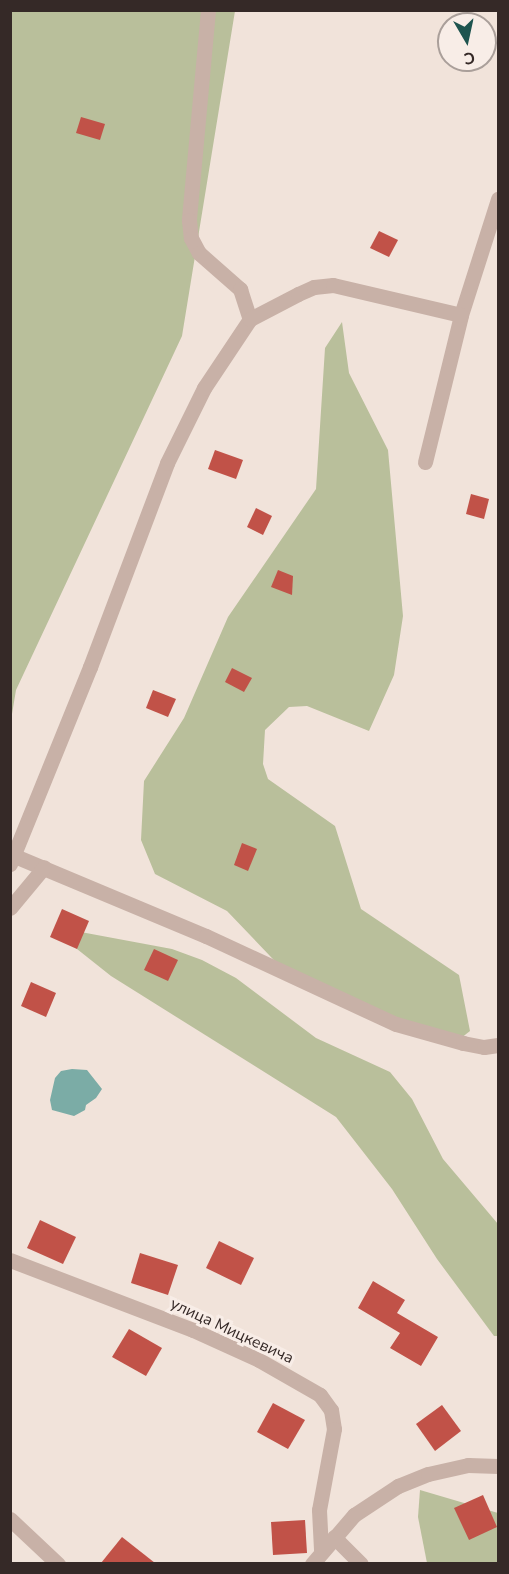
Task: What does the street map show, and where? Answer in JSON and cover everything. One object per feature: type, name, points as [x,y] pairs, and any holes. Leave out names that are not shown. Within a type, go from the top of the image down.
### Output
[{"type":"street","points":[[208,10],[189,220],[191,238],[199,254],[240,289],[250,319]]},
{"type":"street","points":[[425,462],[461,315],[498,199]]},
{"type":"street","points":[[461,315],[333,285],[306,291],[250,319],[204,388],[175,444],[12,858],[44,867],[206,936],[396,1024],[463,1043],[484,1047],[498,1045]]},
{"type":"street","points":[[10,908],[44,867]]},
{"type":"street","name":"улица Мицкевича","points":[[10,1260],[193,1330],[259,1360],[320,1395],[331,1410],[334,1429],[319,1510],[317,1557]]},
{"type":"street","points":[[317,1557],[354,1515],[398,1486],[428,1474],[468,1465],[498,1466]]},
{"type":"street","points":[[10,1519],[58,1563]]},
{"type":"street","points":[[334,1537],[361,1563]]},
{"type":"green space","points":[[11,11],[235,11],[182,336],[16,690],[11,720]]},
{"type":"green space","points":[[342,322],[349,373],[388,450],[403,616],[394,675],[369,731],[307,706],[289,707],[265,730],[263,764],[268,779],[335,826],[361,909],[459,975],[470,1031],[456,1042],[291,978],[227,911],[155,874],[141,840],[144,781],[184,718],[228,617],[316,489],[325,348]]},
{"type":"green space","points":[[70,930],[172,949],[202,960],[236,978],[316,1038],[390,1072],[412,1099],[443,1159],[498,1224],[498,1336],[494,1336],[437,1259],[392,1189],[336,1117],[111,976],[77,949]]},
{"type":"green space","points":[[420,1490],[498,1513],[498,1563],[427,1563],[418,1517]]},
{"type":"water","points":[[87,1070],[102,1089],[96,1098],[86,1105],[85,1110],[74,1116],[52,1110],[50,1100],[55,1078],[61,1071]]},
{"type":"building","points":[[81,117],[105,124],[100,140],[76,133]]},
{"type":"building","points":[[379,231],[398,240],[389,257],[370,248]]},
{"type":"building","points":[[215,450],[243,460],[236,479],[208,469]]},
{"type":"building","points":[[471,494],[489,499],[484,519],[466,514]]},
{"type":"building","points":[[256,508],[272,516],[263,535],[247,527]]},
{"type":"building","points":[[278,570],[293,576],[292,595],[271,587]]},
{"type":"building","points":[[232,668],[252,678],[244,692],[225,682]]},
{"type":"building","points":[[153,690],[176,699],[168,717],[146,708]]},
{"type":"building","points":[[242,843],[257,849],[248,871],[234,865]]},
{"type":"building","points":[[62,909],[89,921],[77,949],[50,937]]},
{"type":"building","points":[[154,949],[178,960],[168,981],[144,970]]},
{"type":"building","points":[[31,982],[56,993],[46,1017],[21,1006]]},
{"type":"building","points":[[40,1220],[76,1237],[63,1264],[27,1248]]},
{"type":"building","points":[[219,1241],[254,1258],[241,1285],[206,1268]]},
{"type":"building","points":[[140,1253],[178,1265],[168,1295],[131,1283]]},
{"type":"building","points":[[373,1281],[405,1300],[397,1313],[438,1337],[421,1366],[390,1348],[400,1333],[358,1308]]},
{"type":"building","points":[[129,1329],[162,1348],[146,1376],[112,1357]]},
{"type":"building","points":[[273,1403],[305,1420],[288,1449],[257,1432]]},
{"type":"building","points":[[442,1405],[461,1431],[435,1451],[416,1424]]},
{"type":"building","points":[[483,1495],[497,1527],[469,1540],[454,1508]]},
{"type":"building","points":[[305,1520],[307,1553],[273,1555],[271,1522]]},
{"type":"building","points":[[122,1537],[155,1563],[101,1563]]}]
